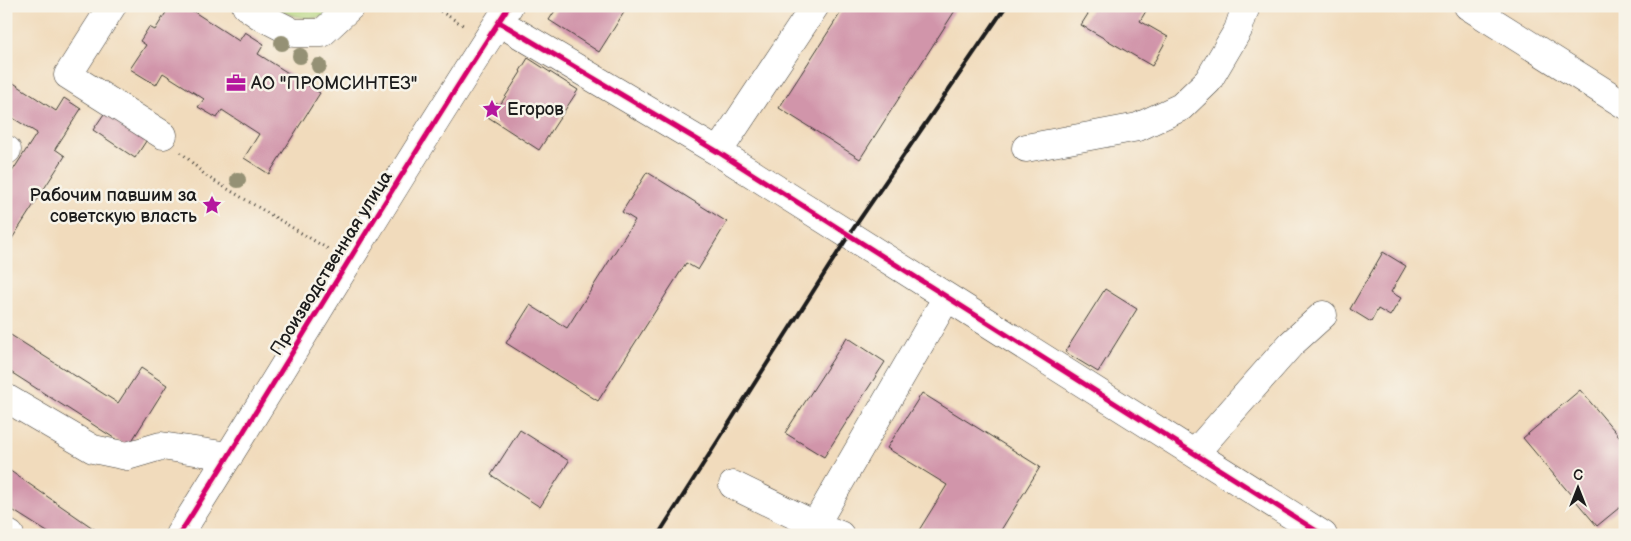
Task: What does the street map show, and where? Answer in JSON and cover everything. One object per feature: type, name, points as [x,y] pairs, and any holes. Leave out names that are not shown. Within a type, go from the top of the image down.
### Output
[{"type":"street","points":[[112,6],[68,75],[163,135]]},
{"type":"street","points":[[246,6],[294,33],[322,33],[351,6]]},
{"type":"street","points":[[718,152],[815,6]]},
{"type":"street","points":[[1026,148],[1138,127],[1181,107],[1208,82],[1238,30],[1246,6]]},
{"type":"street","points":[[1468,6],[1625,105]]},
{"type":"street","points":[[500,17],[718,152],[1323,535]]},
{"type":"street","name":"Производственная улица","points":[[178,535],[229,456],[347,261],[500,17]]},
{"type":"street","points":[[815,525],[947,297]]},
{"type":"street","points":[[1195,453],[1291,344],[1323,314]]},
{"type":"street","points":[[6,398],[93,449],[127,456],[161,446],[229,456]]},
{"type":"street","points":[[733,484],[815,525],[840,535]]},
{"type":"street","points":[[6,533],[10,535]]},
{"type":"path","points":[[432,6],[500,17]]},
{"type":"path","points":[[163,135],[206,176],[347,261]]},
{"type":"green space","points":[[271,6],[339,6],[322,17],[309,18],[289,14]]},
{"type":"building","points":[[170,6],[185,6],[239,41],[245,32],[264,44],[258,54],[320,93],[269,174],[244,158],[259,134],[222,110],[217,118],[198,107],[204,99],[163,73],[156,85],[130,69],[146,45],[140,41],[149,27],[155,30]]},
{"type":"building","points":[[558,6],[628,6],[599,52],[549,20]]},
{"type":"building","points":[[845,6],[958,6],[860,159],[779,108]]},
{"type":"building","points":[[1093,6],[1149,6],[1140,21],[1168,37],[1152,66],[1081,25]]},
{"type":"building","points":[[528,58],[578,90],[539,150],[488,117],[497,103],[500,105]]},
{"type":"building","points":[[12,82],[56,111],[64,98],[81,109],[55,149],[65,156],[6,248],[6,181],[37,133],[8,115],[6,118],[6,91]]},
{"type":"building","points":[[108,108],[150,135],[135,158],[93,130]]},
{"type":"building","points":[[647,172],[727,222],[698,270],[686,263],[598,401],[506,343],[530,305],[567,328],[635,220],[622,212]]},
{"type":"building","points":[[1383,252],[1406,266],[1391,292],[1401,298],[1390,316],[1378,309],[1371,322],[1350,309]]},
{"type":"building","points":[[1105,289],[1137,309],[1098,372],[1065,352]]},
{"type":"building","points":[[6,332],[118,403],[141,368],[167,385],[128,447],[6,369]]},
{"type":"building","points":[[847,337],[885,362],[824,457],[785,433]]},
{"type":"building","points":[[1580,390],[1625,443],[1625,503],[1597,526],[1523,438]]},
{"type":"building","points":[[922,393],[1040,467],[998,535],[916,535],[947,485],[887,448]]},
{"type":"building","points":[[520,430],[569,461],[540,507],[491,475]]},
{"type":"building","points":[[6,468],[103,535],[52,535],[6,506]]},
{"type":"railway","points":[[658,535],[849,235],[1006,6]]},
{"type":"cycle path","points":[[179,535],[425,137],[509,6]]},
{"type":"cycle path","points":[[499,22],[718,152],[1323,535]]},
{"type":"place","name":"АО \"ПРОМСИНТЕЗ\"","points":[[236,83]]},
{"type":"place","name":"Егоров","points":[[492,109]]},
{"type":"place","name":"Рабочим павшим за советскую власть","points":[[212,205]]}]
